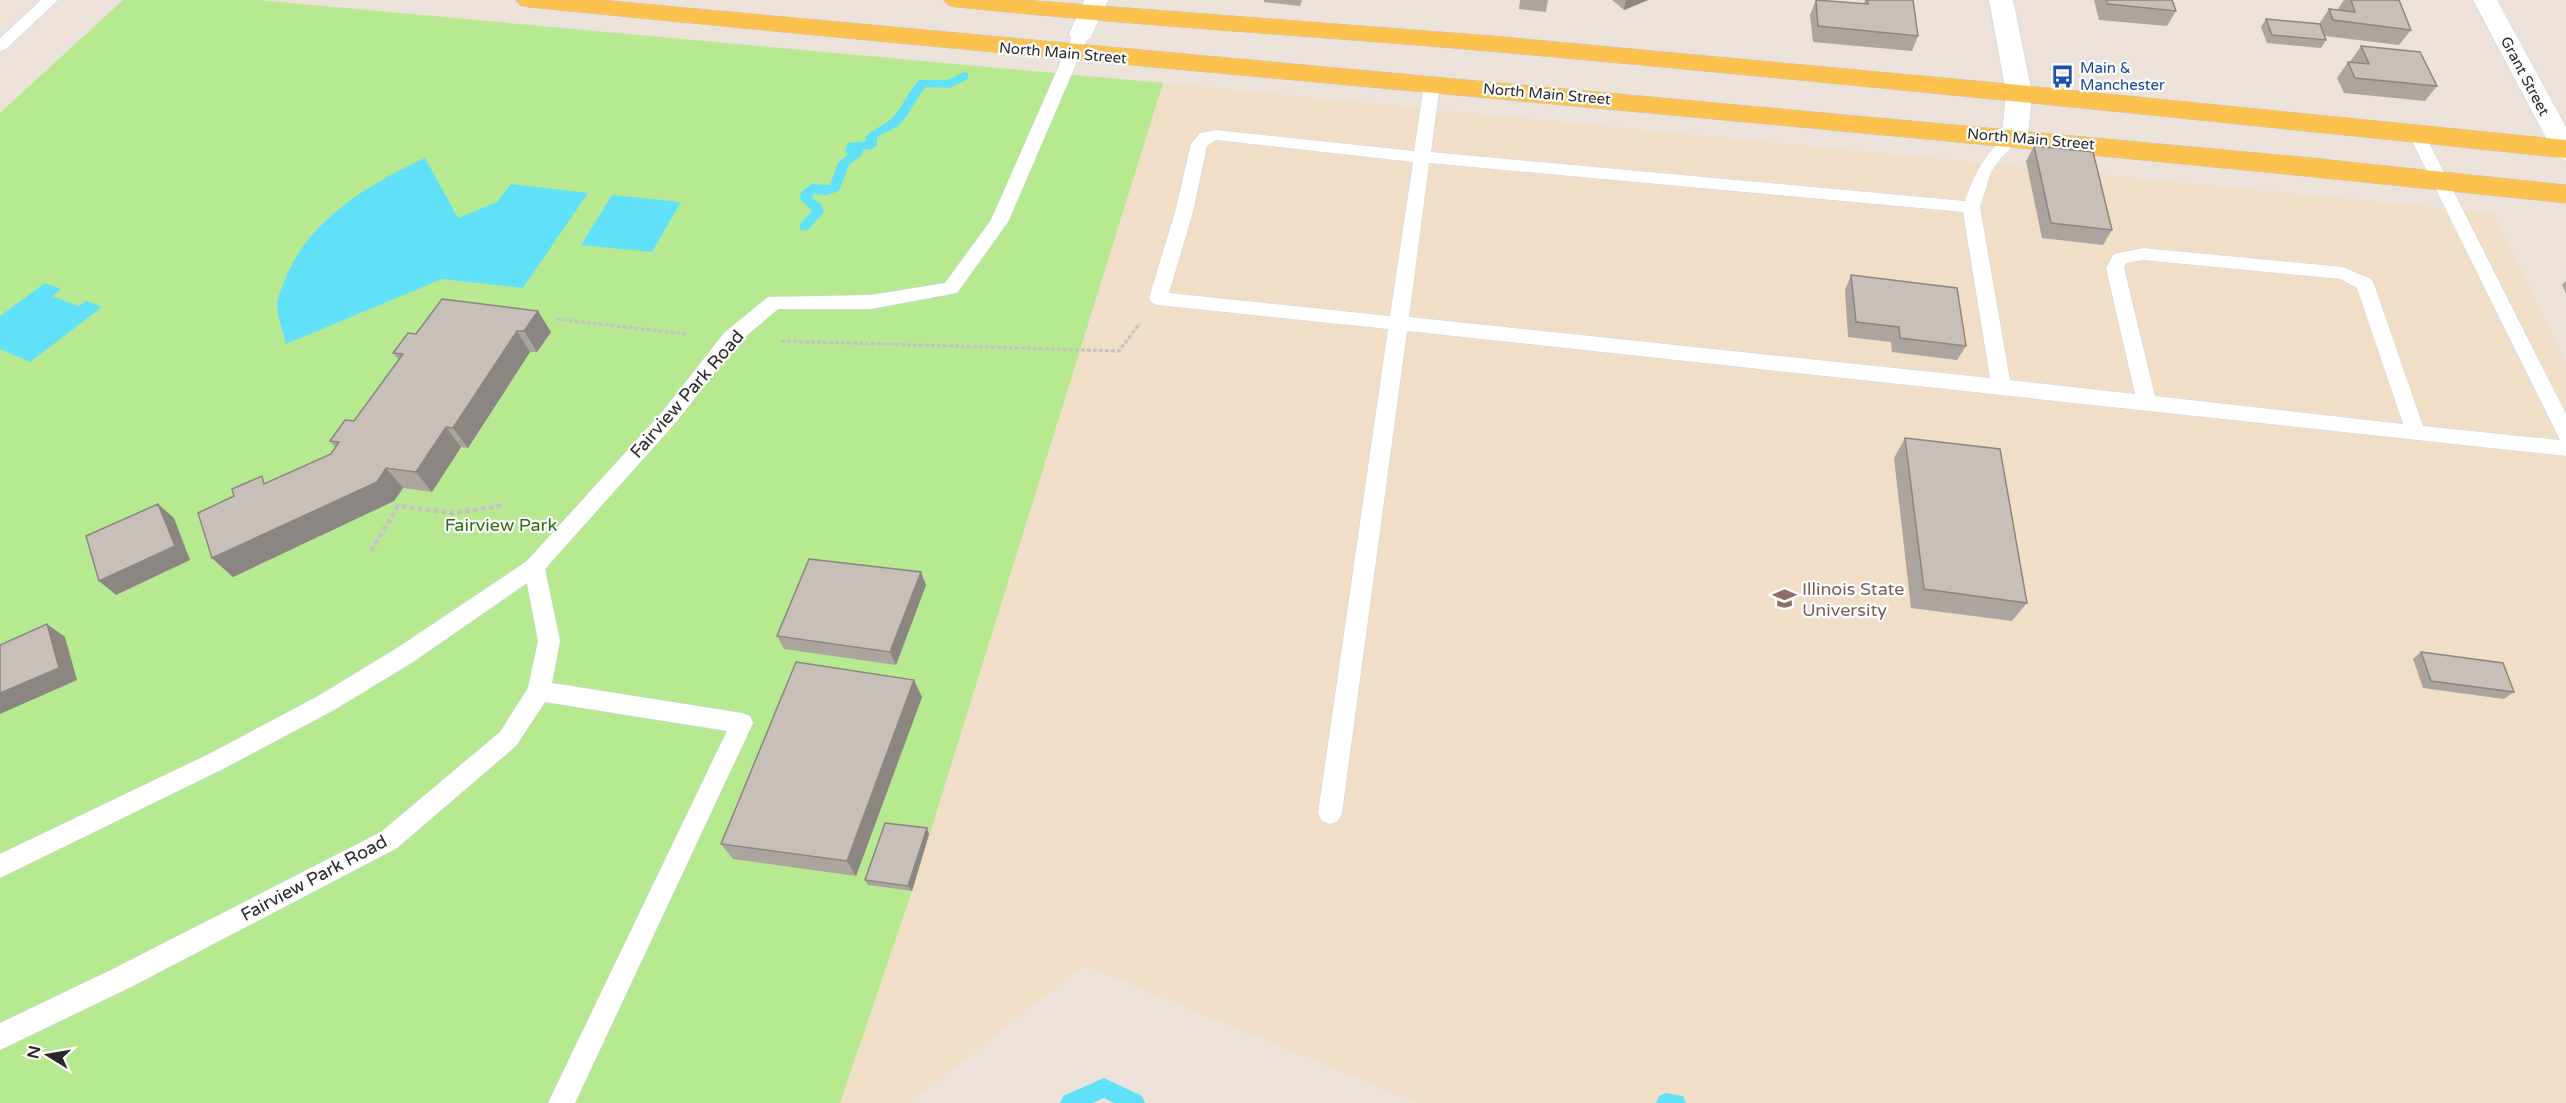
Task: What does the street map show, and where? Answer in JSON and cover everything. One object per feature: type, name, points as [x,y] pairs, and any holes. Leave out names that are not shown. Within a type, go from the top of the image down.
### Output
[{"type":"main road","name":"North Main Street","points":[[528,0],[1493,44],[2019,93],[2566,150]]},
{"type":"main road","name":"North Main Street","points":[[956,0],[1085,25],[1432,84],[2015,136],[2566,194]]},
{"type":"street","points":[[2001,0],[2019,93],[2015,136]]},
{"type":"street","name":"Grant Street","points":[[2485,0],[2566,150]]},
{"type":"lane","points":[[0,46],[50,0]]},
{"type":"lane","name":"Fairview Park Road","points":[[0,866],[219,760],[326,703],[405,655],[534,567],[670,416],[731,338],[774,302],[872,302],[951,288],[999,222],[1085,25]]},
{"type":"lane","points":[[1330,813],[1432,84]]},
{"type":"lane","points":[[1971,207],[1421,157],[1216,135],[1206,137],[1199,144],[1184,213],[1158,298],[2566,448]]},
{"type":"lane","points":[[2417,135],[2566,434]]},
{"type":"lane","points":[[2001,386],[1971,207],[1983,172],[1995,154],[2015,136]]},
{"type":"lane","points":[[2147,403],[2115,268],[2120,258],[2143,254],[2343,273],[2365,284],[2415,433]]},
{"type":"lane","name":"Fairview Park Road","points":[[0,1037],[122,978],[389,840],[508,739],[539,691],[549,640],[534,567]]},
{"type":"lane","points":[[539,691],[742,723],[561,1103]]},
{"type":"path","points":[[780,341],[1119,351],[1158,298]]},
{"type":"path","points":[[557,319],[686,334]]},
{"type":"path","points":[[371,551],[399,506],[453,513],[501,506]]},
{"type":"shaded area","name":"Illinois State University","points":[[1163,83],[2493,213],[2566,364],[2566,1103],[1417,1103],[1084,965],[910,1103],[840,1103],[912,891]]},
{"type":"green space","name":"Fairview Park","points":[[123,0],[258,0],[1163,83],[912,891],[840,1103],[0,1103],[0,113]]},
{"type":"water","points":[[425,158],[458,218],[497,202],[511,184],[588,193],[523,288],[442,279],[286,344],[277,303],[294,260],[308,240],[342,206],[362,192]]},
{"type":"water","points":[[612,195],[681,202],[652,252],[581,245]]},
{"type":"water","points":[[45,283],[61,289],[52,296],[78,306],[86,301],[102,307],[30,362],[0,349],[0,316]]},
{"type":"building","points":[[1816,0],[1868,4],[1867,0],[1913,0],[1918,36],[1818,26]]},
{"type":"building","points":[[2106,0],[2172,0],[2176,11],[2108,4]]},
{"type":"building","points":[[2351,0],[2399,0],[2411,30],[2333,20],[2329,9],[2355,12]]},
{"type":"building","points":[[2266,19],[2320,24],[2326,40],[2272,35]]},
{"type":"building","points":[[2361,46],[2420,52],[2437,86],[2355,78],[2348,62],[2369,64]]},
{"type":"building","points":[[2034,146],[2093,152],[2112,230],[2051,223]]},
{"type":"building","points":[[1851,275],[1957,288],[1966,346],[1900,338],[1899,327],[1856,322]]},
{"type":"building","points":[[442,299],[538,311],[524,331],[517,331],[453,428],[446,427],[416,472],[386,468],[377,482],[212,558],[198,513],[234,496],[232,489],[262,476],[264,484],[331,454],[339,442],[330,441],[345,420],[354,421],[403,354],[393,353],[408,333],[416,334]]},
{"type":"building","points":[[1905,438],[2000,449],[2027,603],[1924,589]]},
{"type":"building","points":[[158,504],[175,546],[99,581],[86,536]]},
{"type":"building","points":[[809,559],[921,572],[890,652],[777,636]]},
{"type":"building","points":[[47,624],[59,668],[0,693],[0,645]]},
{"type":"building","points":[[2421,652],[2503,663],[2514,692],[2431,681]]},
{"type":"building","points":[[796,662],[914,680],[847,861],[721,844]]},
{"type":"building","points":[[885,823],[927,828],[908,886],[865,880]]},
{"type":"waterway","points":[[804,227],[818,212],[817,207],[806,199],[807,192],[812,188],[827,191],[835,188],[844,163],[858,152],[851,151],[852,146],[868,146],[873,142],[871,138],[877,131],[885,129],[898,119],[923,83],[949,84],[964,76]]},
{"type":"waterway","points":[[1070,1103],[1104,1088],[1135,1103]]},
{"type":"waterway","points":[[1666,1103],[1676,1103]]},
{"type":"place","name":"Main & Manchester","points":[[2062,77]]},
{"type":"place","name":"Illinois State University","points":[[1784,599]]}]
